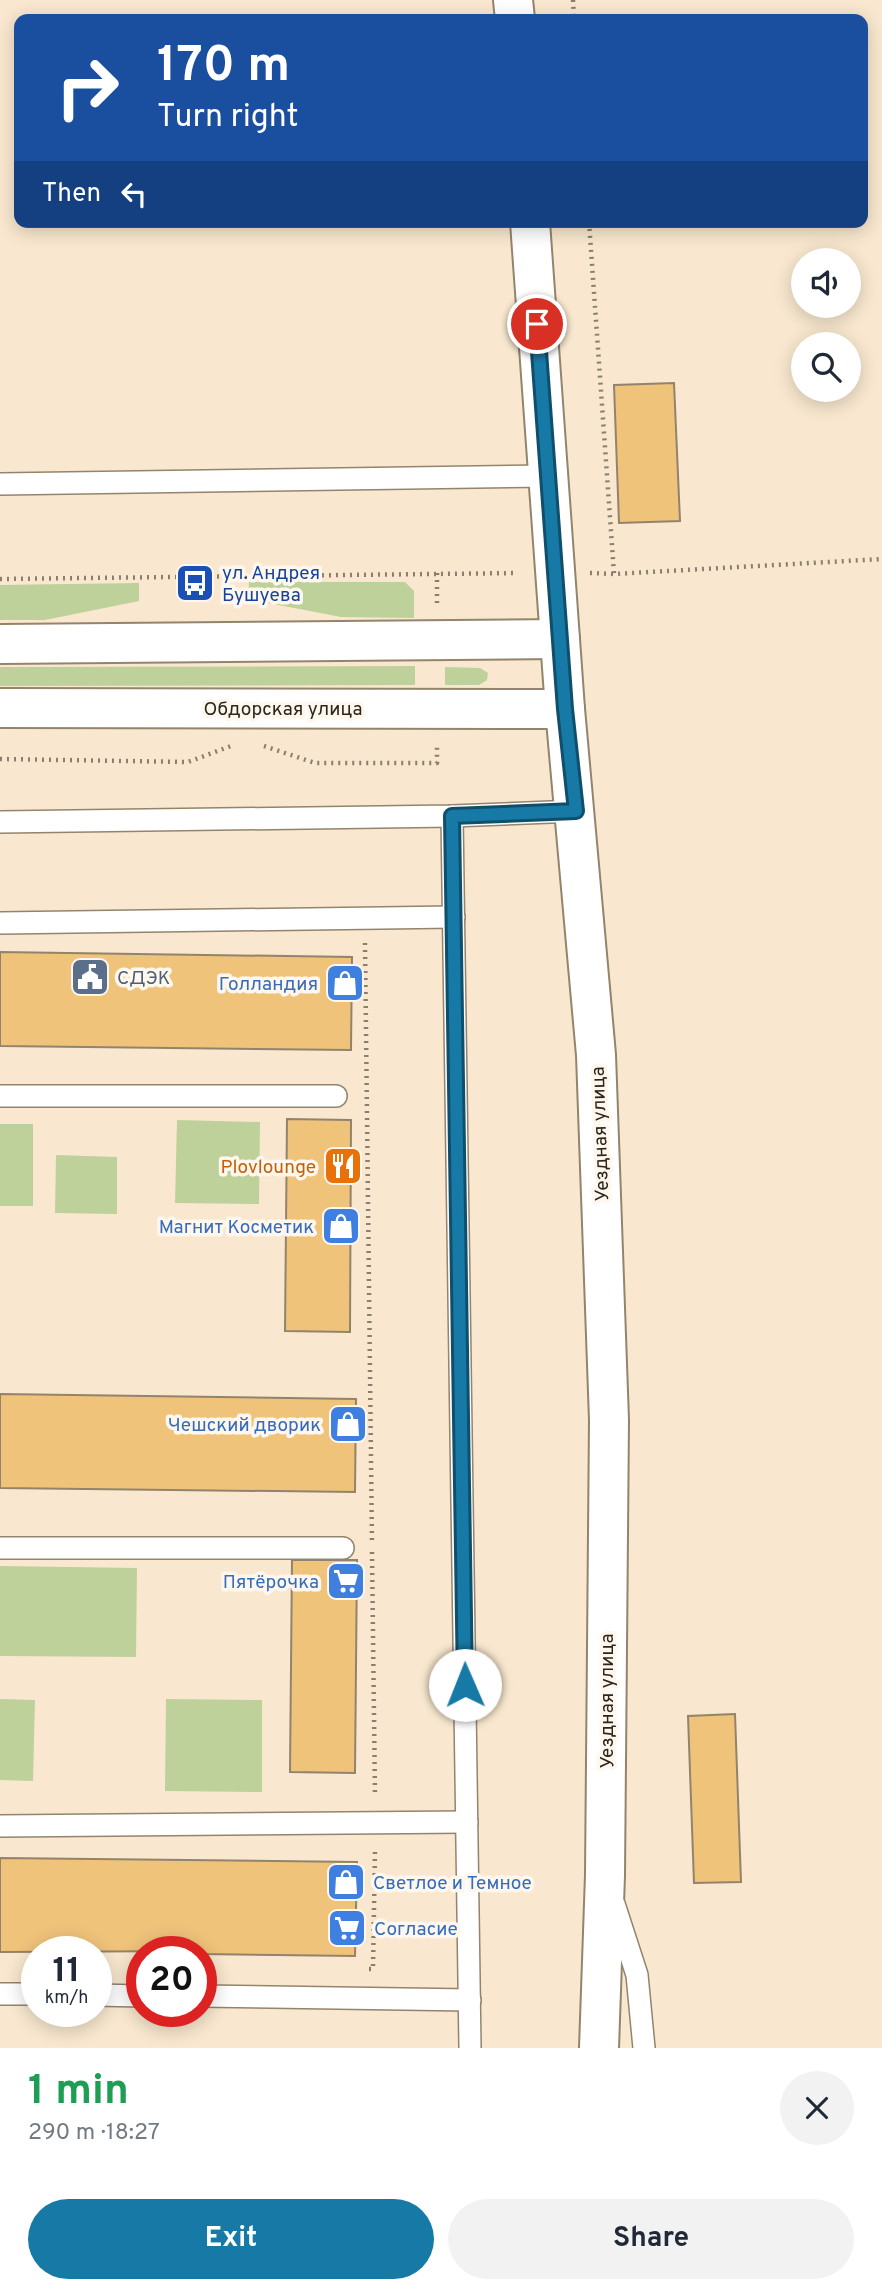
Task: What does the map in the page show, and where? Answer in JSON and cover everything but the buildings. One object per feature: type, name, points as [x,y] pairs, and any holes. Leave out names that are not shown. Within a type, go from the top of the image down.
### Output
[{"type":"street","name":"Уездная улица","points":[[530,228],[565,709],[596,1055],[609,1420],[605,1875],[599,2048]]},
{"type":"street","points":[[0,643],[560,639]]},
{"type":"street","name":"Обдорская улица","points":[[0,708],[565,709]]},
{"type":"lane","points":[[0,484],[549,476]]},
{"type":"lane","points":[[0,822],[452,816],[576,811]]},
{"type":"lane","points":[[452,816],[470,2048]]},
{"type":"lane","points":[[0,923],[454,917]]},
{"type":"lane","points":[[0,1097],[336,1097]]},
{"type":"lane","points":[[0,1548],[343,1548]]},
{"type":"lane","points":[[0,1826],[467,1822]]},
{"type":"lane","points":[[605,1875],[637,1975],[644,2048]]},
{"type":"lane","points":[[0,1994],[21,1994]]},
{"type":"lane","points":[[217,1996],[470,2000]]},
{"type":"path","points":[[589,228],[614,574]]},
{"type":"path","points":[[0,579],[614,574],[882,559]]},
{"type":"green space","points":[[249,582],[405,582],[414,591],[414,618],[341,617],[248,599]]},
{"type":"green space","points":[[139,583],[139,601],[45,620],[0,620],[0,585]]},
{"type":"green space","points":[[415,666],[415,685],[0,686],[0,667]]},
{"type":"green space","points":[[445,667],[480,668],[488,673],[487,680],[479,685],[445,685]]},
{"type":"green space","points":[[177,1120],[260,1122],[259,1204],[175,1203]]},
{"type":"green space","points":[[0,1124],[33,1124],[33,1206],[0,1206]]},
{"type":"green space","points":[[56,1155],[117,1157],[117,1214],[55,1213]]},
{"type":"green space","points":[[0,1566],[137,1568],[136,1657],[0,1656]]},
{"type":"green space","points":[[0,1699],[35,1700],[33,1781],[0,1780]]},
{"type":"green space","points":[[166,1699],[262,1700],[262,1792],[165,1791]]},
{"type":"place","name":"ул. Андрея Бушуева","points":[[195,583]]},
{"type":"place","name":"СДЭК","points":[[90,977]]},
{"type":"place","name":"Голландия","points":[[345,983]]},
{"type":"place","name":"Plovlounge","points":[[343,1166]]},
{"type":"place","name":"Магнит Косметик","points":[[341,1226]]},
{"type":"place","name":"Чешский дворик","points":[[348,1424]]},
{"type":"place","name":"Пятёрочка","points":[[346,1581]]},
{"type":"place","name":"Светлое и Темное","points":[[346,1882]]},
{"type":"place","name":"Согласие","points":[[347,1928]]},
{"type":"route","points":[[465,1685],[452,816],[576,811],[565,709],[537,324]]}]
